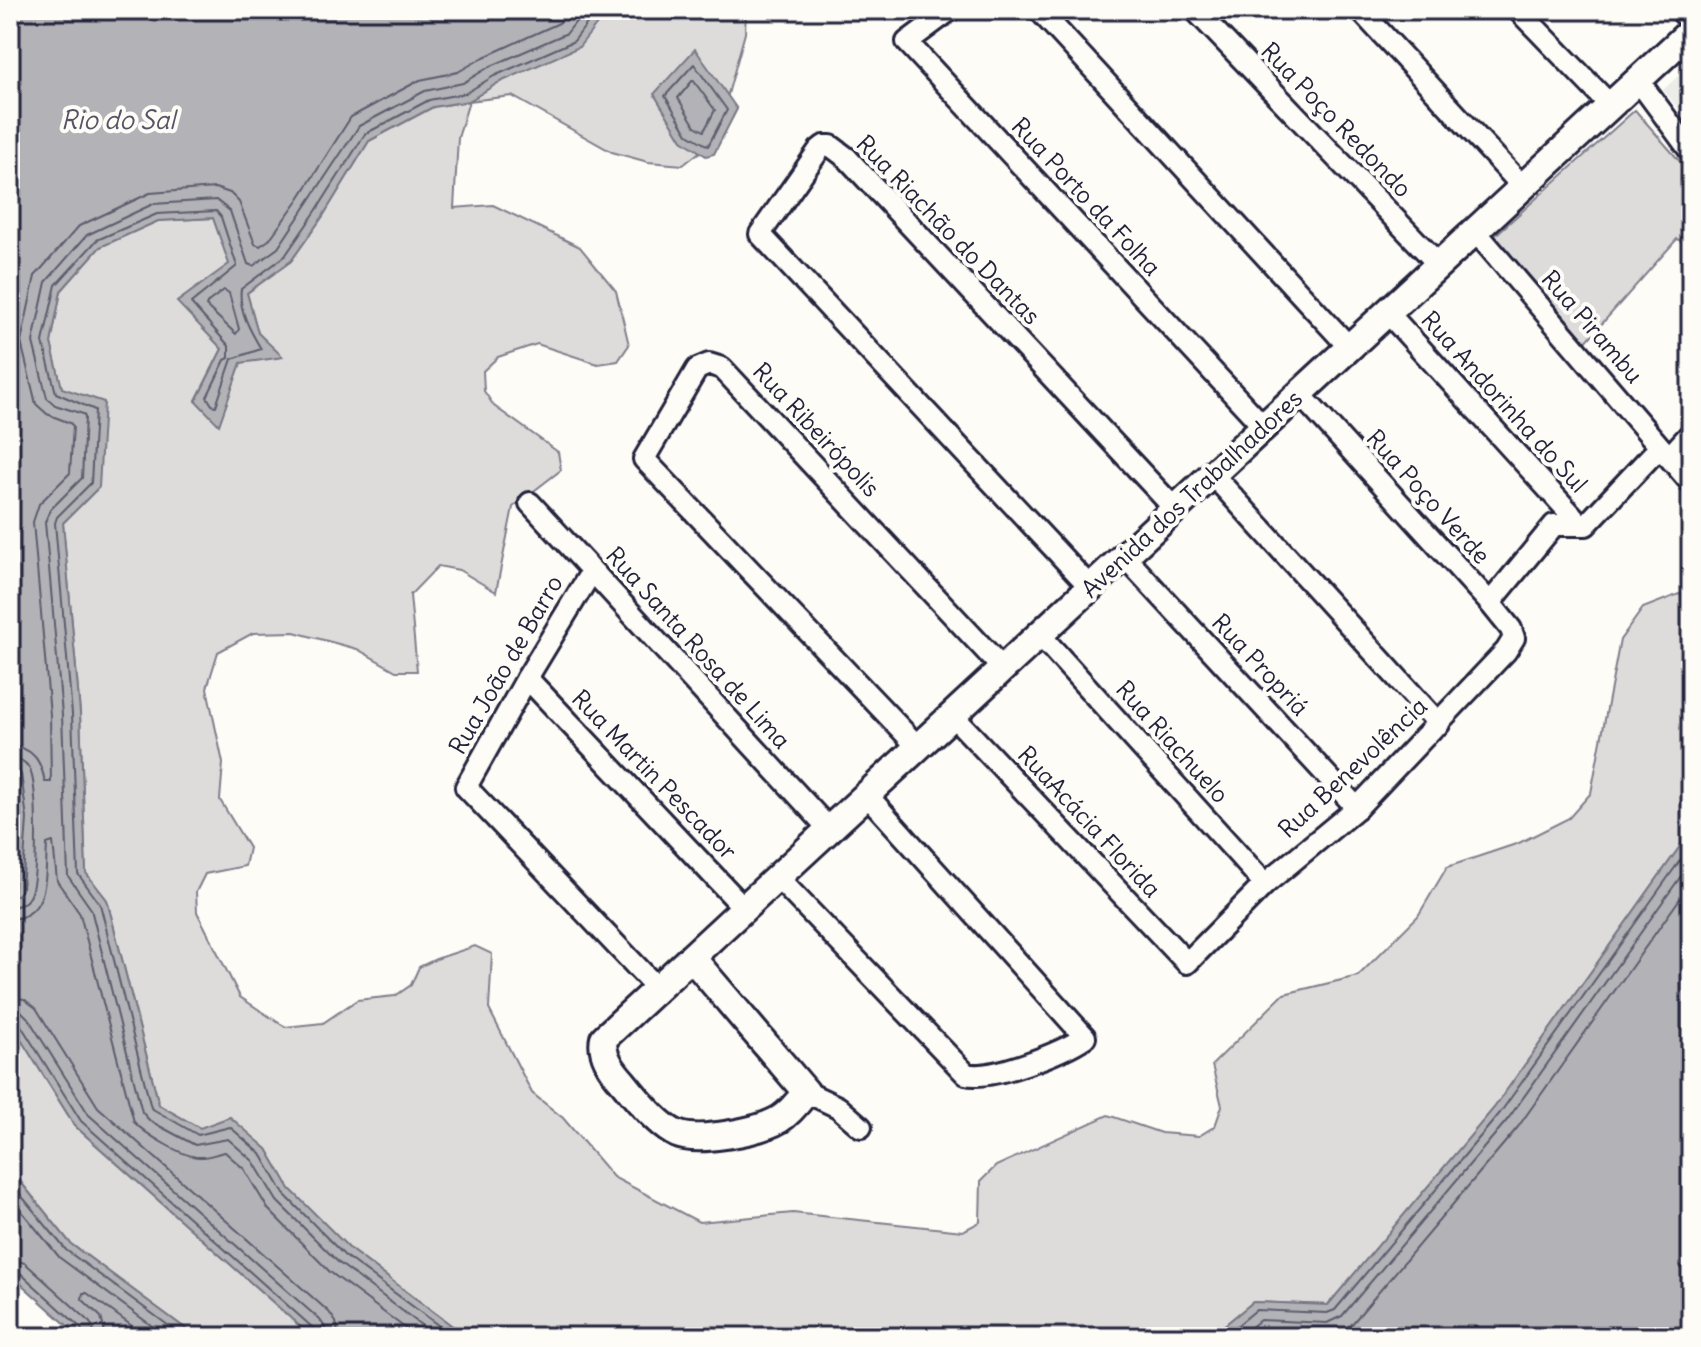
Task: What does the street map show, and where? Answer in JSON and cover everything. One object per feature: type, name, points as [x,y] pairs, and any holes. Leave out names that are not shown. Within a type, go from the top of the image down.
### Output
[{"type":"street","name":"Rua Porto da Folha","points":[[950,10],[907,42],[1263,426]]},
{"type":"street","points":[[1039,10],[1350,348]]},
{"type":"street","name":"Rua Poço Redondo","points":[[1195,10],[1440,266]]},
{"type":"street","points":[[1360,10],[1524,188]]},
{"type":"street","points":[[1518,10],[1610,105]]},
{"type":"street","points":[[1680,10],[1691,22]]},
{"type":"street","name":"Avenida dos Trabalhadores","points":[[806,1092],[787,1114],[765,1125],[700,1137],[685,1136],[672,1131],[620,1079],[603,1046],[610,1032],[657,988],[866,794],[954,717],[1263,426],[1389,314],[1691,31]]},
{"type":"street","points":[[1638,80],[1691,152]]},
{"type":"street","name":"Rua Riachão do Dantas","points":[[1091,588],[760,234],[819,150],[831,146],[870,182],[1175,509]]},
{"type":"street","name":"Rua Pirambu","points":[[1476,232],[1691,483]]},
{"type":"street","name":"Rua Andorinha do Sul","points":[[1389,314],[1580,524]]},
{"type":"street","name":"Rua Ribeirópolis","points":[[918,747],[644,459],[697,369],[709,364],[722,368],[1003,669]]},
{"type":"street","name":"Rua Poço Verde","points":[[1300,394],[1490,603],[1511,629],[1514,638]]},
{"type":"street","points":[[1490,603],[1554,525],[1586,525],[1652,455],[1666,453],[1691,433]]},
{"type":"street","points":[[1213,475],[1439,724]]},
{"type":"street","name":"Rua Santa Rosa de Lima","points":[[530,503],[829,829]]},
{"type":"street","name":"Rua Propriá","points":[[1125,557],[1357,808]]},
{"type":"street","name":"Rua João de Barro","points":[[596,575],[587,579],[466,787],[657,988]]},
{"type":"street","name":"Rua Riachuelo","points":[[1040,635],[1265,884]]},
{"type":"street","name":"Rua Benevolência","points":[[1187,963],[1265,884],[1357,808],[1439,724],[1499,659],[1514,638]]},
{"type":"street","name":"Rua Martin Pescador","points":[[527,678],[744,908]]},
{"type":"street","name":"RuaAcácia Florida","points":[[954,717],[1187,963]]},
{"type":"street","points":[[778,878],[959,1070],[974,1076],[1047,1057],[1085,1037],[866,794]]},
{"type":"street","points":[[692,958],[806,1092],[838,1107],[861,1127]]},
{"type":"shaded area","points":[[608,10],[746,10],[745,33],[718,130],[711,143],[683,165],[648,162],[612,152],[512,96],[469,101]]},
{"type":"shaded area","points":[[1691,64],[1691,124],[1663,90]]},
{"type":"shaded area","points":[[469,101],[458,138],[454,208],[493,205],[580,247],[616,291],[629,345],[618,361],[598,364],[537,344],[498,357],[483,371],[484,391],[494,406],[558,452],[561,470],[513,507],[496,592],[459,570],[438,566],[410,595],[417,671],[396,671],[357,649],[294,632],[253,633],[218,652],[207,688],[223,763],[220,800],[249,848],[245,866],[205,874],[196,892],[197,912],[240,997],[285,1027],[323,1023],[357,1000],[395,996],[411,985],[419,967],[436,959],[475,946],[492,954],[489,1009],[532,1093],[563,1118],[613,1177],[699,1222],[793,1213],[963,1231],[980,1222],[981,1181],[996,1166],[1108,1115],[1161,1133],[1199,1136],[1215,1126],[1222,1106],[1212,1065],[1284,994],[1358,976],[1418,916],[1447,867],[1519,843],[1569,818],[1591,793],[1620,640],[1643,608],[1679,594],[1691,596],[1691,831],[1494,1108],[1328,1305],[1253,1302],[1210,1337],[467,1337],[351,1250],[290,1189],[267,1149],[200,1128],[159,1105],[107,900],[86,873],[80,713],[63,523],[99,487],[62,389],[51,343],[61,291],[100,247],[158,221],[213,218],[230,264],[222,349],[196,400],[219,424],[241,362],[281,357],[258,333],[247,293],[291,261],[369,141],[433,107]]},
{"type":"shaded area","points":[[1635,110],[1691,174],[1691,246],[1677,239],[1584,344],[1491,239]]},
{"type":"shaded area","points":[[10,742],[19,818],[10,947]]},
{"type":"shaded area","points":[[10,1022],[75,1126],[312,1337],[197,1337],[71,1244],[10,1169]]},
{"type":"water","name":"Rio do Sal","points":[[10,10],[608,10],[579,47],[498,83],[469,101],[433,107],[369,141],[291,261],[247,293],[258,333],[283,357],[241,363],[219,425],[196,401],[222,349],[177,302],[229,264],[213,218],[158,221],[100,247],[61,291],[51,343],[62,388],[104,402],[99,487],[63,523],[80,713],[86,873],[107,900],[159,1105],[200,1128],[230,1117],[267,1149],[290,1189],[351,1250],[467,1337],[312,1337],[75,1126],[10,1022],[10,947],[19,818],[10,742]]},
{"type":"water","points":[[695,49],[737,109],[714,154],[706,156],[682,140],[654,94]]},
{"type":"water","points":[[1691,831],[1691,1337],[1210,1337],[1253,1302],[1328,1305],[1494,1108]]},
{"type":"water","points":[[10,1169],[71,1244],[197,1337],[80,1337],[10,1274]]}]
